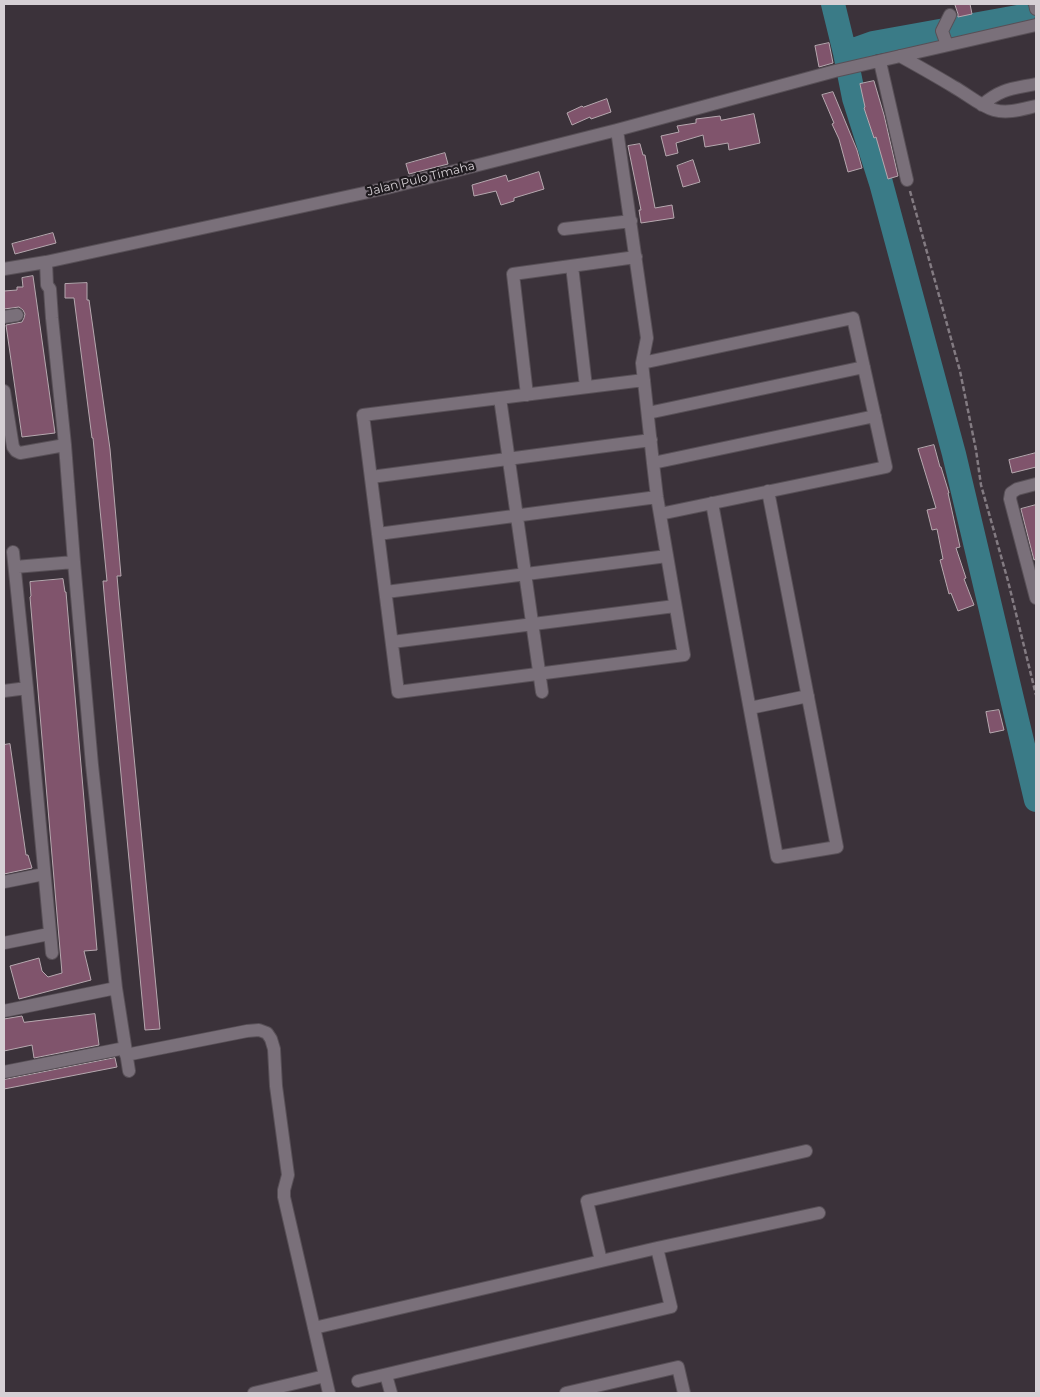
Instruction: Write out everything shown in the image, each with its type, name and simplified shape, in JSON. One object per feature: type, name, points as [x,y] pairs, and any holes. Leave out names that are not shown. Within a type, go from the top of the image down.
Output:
[{"type":"street","points":[[947,45],[942,31],[950,15]]},
{"type":"street","name":"Jalan Pulo Timaha","points":[[4,269],[49,262],[387,188],[617,130],[835,71],[1036,25]]},
{"type":"street","points":[[900,56],[955,87],[982,105],[994,110],[1017,110],[1036,106]]},
{"type":"street","points":[[880,62],[907,180]]},
{"type":"street","points":[[982,105],[994,95],[1005,90],[1036,84]]},
{"type":"street","points":[[617,130],[648,338],[642,363],[648,413],[657,497],[684,655],[398,692],[362,415],[644,380]]},
{"type":"street","points":[[564,230],[631,221]]},
{"type":"street","points":[[527,394],[513,274],[636,257]]},
{"type":"street","points":[[49,262],[46,284],[50,289],[65,445],[92,765],[116,988],[125,1052],[130,1071]]},
{"type":"street","points":[[572,266],[586,387]]},
{"type":"street","points":[[4,317],[17,315]]},
{"type":"street","points":[[642,363],[853,318],[886,467],[660,514]]},
{"type":"street","points":[[648,413],[864,367]]},
{"type":"street","points":[[4,391],[13,447],[16,451],[20,453],[65,445]]},
{"type":"street","points":[[500,398],[542,692]]},
{"type":"street","points":[[653,463],[875,416]]},
{"type":"street","points":[[371,476],[651,440]]},
{"type":"street","points":[[1036,484],[1017,489],[1011,493],[1010,499],[1036,598]]},
{"type":"street","points":[[712,503],[777,857],[837,847],[768,491]]},
{"type":"street","points":[[378,534],[657,497]]},
{"type":"street","points":[[13,552],[52,953]]},
{"type":"street","points":[[386,592],[667,556]]},
{"type":"street","points":[[15,567],[74,562]]},
{"type":"street","points":[[392,642],[675,606]]},
{"type":"street","points":[[4,691],[27,688]]},
{"type":"street","points":[[750,708],[808,696]]},
{"type":"street","points":[[4,882],[44,874]]},
{"type":"street","points":[[4,943],[49,934]]},
{"type":"street","points":[[4,1011],[116,988]]},
{"type":"street","points":[[4,1072],[247,1031],[259,1030],[267,1033],[274,1049],[276,1086],[288,1175],[284,1197],[329,1393]]},
{"type":"street","points":[[601,1261],[587,1201],[806,1151]]},
{"type":"street","points":[[314,1328],[657,1248],[819,1213]]},
{"type":"street","points":[[358,1381],[671,1307],[657,1248]]},
{"type":"street","points":[[566,1393],[678,1367],[684,1393]]},
{"type":"street","points":[[386,1375],[391,1393]]},
{"type":"street","points":[[254,1393],[325,1376]]},
{"type":"path","points":[[907,180],[960,371],[982,485],[1036,695]]},
{"type":"building","points":[[970,4],[972,14],[958,17],[955,5]]},
{"type":"building","points":[[829,43],[833,63],[819,67],[815,46]]},
{"type":"building","points":[[874,81],[898,176],[888,179],[876,137],[874,138],[864,108],[860,84]]},
{"type":"building","points":[[833,92],[857,150],[862,168],[848,172],[839,139],[832,124],[834,123],[822,95]]},
{"type":"building","points":[[607,99],[611,112],[591,119],[590,117],[572,125],[567,113],[582,106]]},
{"type":"building","points":[[754,114],[760,143],[729,150],[728,143],[705,147],[703,135],[676,143],[678,153],[666,156],[661,136],[679,132],[677,126],[696,123],[696,119],[720,116],[721,120]]},
{"type":"building","points":[[640,144],[643,155],[645,155],[655,208],[672,205],[674,218],[641,223],[639,210],[641,210],[628,146]]},
{"type":"building","points":[[445,153],[448,164],[409,174],[406,164]]},
{"type":"building","points":[[693,160],[700,182],[683,187],[677,166]]},
{"type":"building","points":[[539,172],[544,189],[514,198],[514,201],[501,205],[496,191],[474,196],[472,185],[506,175],[508,181]]},
{"type":"building","points":[[53,233],[56,243],[15,254],[12,244]]},
{"type":"building","points":[[33,276],[55,433],[22,437],[6,325],[22,322],[25,314],[19,307],[4,309],[4,291],[17,290],[17,287],[23,287],[22,278]]},
{"type":"building","points":[[87,283],[87,300],[89,300],[110,449],[121,576],[117,576],[160,1029],[145,1030],[105,604],[103,581],[107,581],[93,438],[74,298],[65,298],[65,284]]},
{"type":"building","points":[[934,445],[949,493],[960,547],[956,548],[966,578],[964,579],[974,605],[958,611],[951,593],[949,594],[940,560],[943,559],[937,529],[932,530],[927,510],[936,508],[918,449]]},
{"type":"building","points":[[1036,453],[1036,467],[1012,473],[1009,460]]},
{"type":"building","points":[[1036,505],[1036,559],[1034,560],[1021,509]]},
{"type":"building","points":[[63,579],[66,592],[97,950],[84,951],[91,980],[19,999],[10,966],[39,958],[42,971],[48,977],[62,973],[30,582]]},
{"type":"building","points":[[999,710],[1004,730],[990,733],[986,712]]},
{"type":"building","points":[[10,744],[26,855],[28,855],[32,868],[4,874],[4,745]]},
{"type":"building","points":[[95,1014],[99,1045],[34,1058],[32,1045],[4,1051],[4,1019],[22,1016],[24,1022]]},
{"type":"building","points":[[115,1058],[117,1067],[4,1089],[4,1080]]},
{"type":"waterway","points":[[833,4],[854,98],[881,183],[954,454],[1036,800]]},
{"type":"waterway","points":[[845,53],[873,43],[1023,16]]}]
